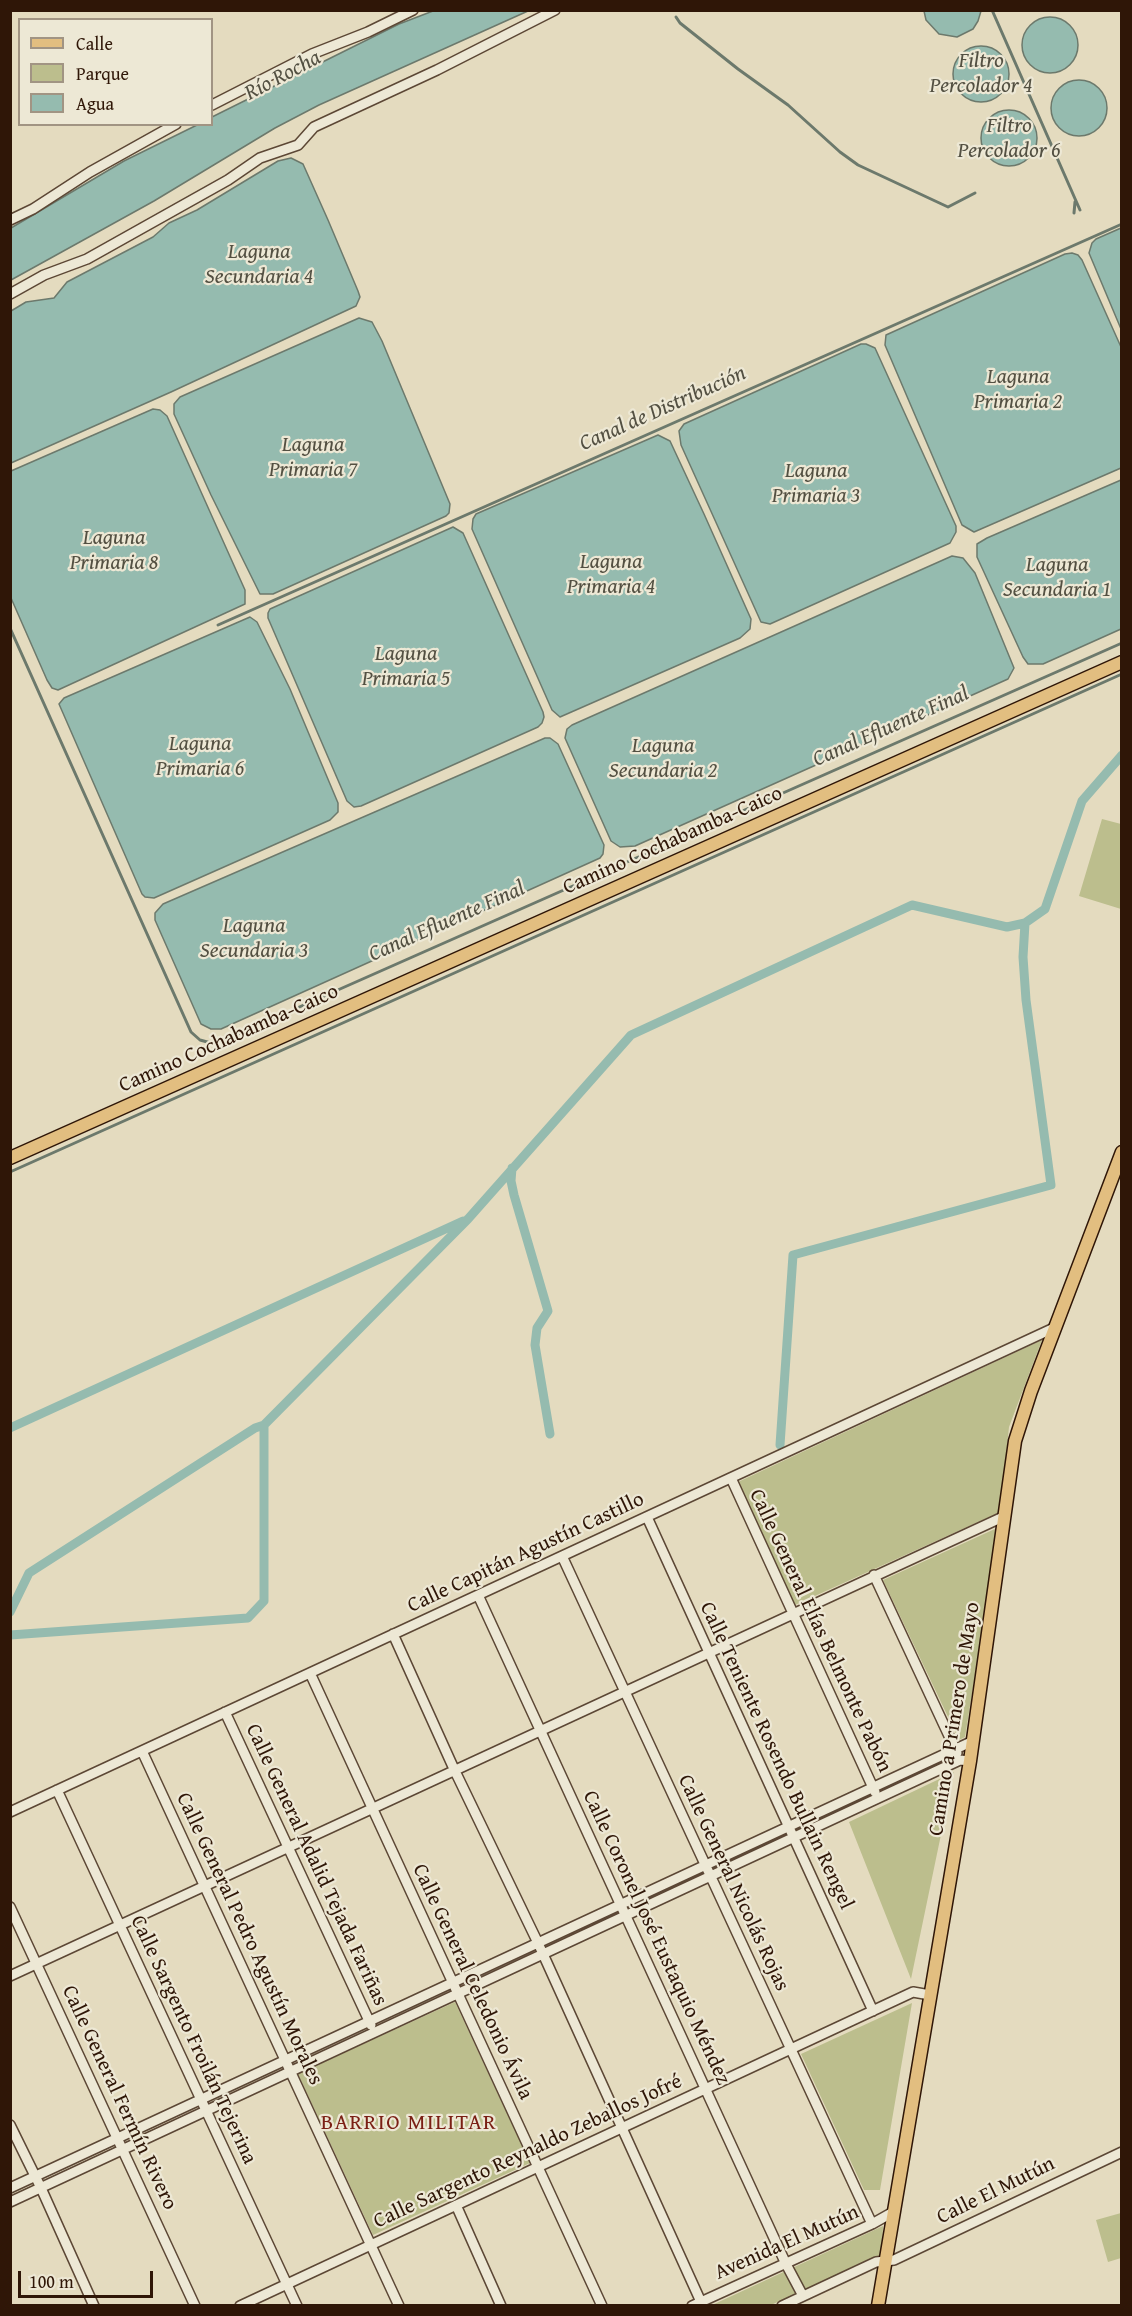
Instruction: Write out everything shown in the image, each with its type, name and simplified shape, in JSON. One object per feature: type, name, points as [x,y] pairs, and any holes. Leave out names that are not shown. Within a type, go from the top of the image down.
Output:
[{"type":"main road","name":"Camino Cochabamba-Caico","points":[[10,1158],[1122,662]]},
{"type":"main road","name":"Camino a Primero de Mayo","points":[[878,2306],[930,1995],[965,1761],[973,1742],[1015,1441],[1122,1152]]},
{"type":"street","points":[[213,104],[312,54],[368,32],[413,10]]},
{"type":"street","points":[[10,294],[44,275],[87,259],[228,180],[260,158],[298,145],[314,127],[437,70],[555,10]]},
{"type":"street","points":[[10,220],[33,209],[90,172],[172,126]]},
{"type":"street","name":"Calle Capitán Agustín Castillo","points":[[10,1812],[1056,1327]]},
{"type":"street","name":"Calle General Elías Belmonte Pabón","points":[[731,1478],[878,1799]]},
{"type":"street","points":[[10,1976],[1005,1516]]},
{"type":"street","name":"Calle Teniente Rosendo Bullain Rengel","points":[[647,1517],[873,2011]]},
{"type":"street","name":"Calle General Nicolás Rojas","points":[[562,1556],[872,2224]]},
{"type":"street","points":[[10,2202],[878,1799],[965,1761],[955,1750],[874,1575]]},
{"type":"street","name":"Calle Coronel José Eustaquio Méndez","points":[[478,1595],[786,2264],[803,2296]]},
{"type":"street","points":[[393,1634],[622,2128],[697,2304]]},
{"type":"street","name":"Calle General Celedonio Ávila","points":[[310,1673],[602,2306]]},
{"type":"street","name":"Calle General Adalid Tejada Fariñas","points":[[225,1712],[375,2033]]},
{"type":"street","points":[[10,2188],[973,1742]]},
{"type":"street","name":"Calle General Pedro Agustín Morales","points":[[142,1751],[399,2306]]},
{"type":"street","name":"Calle Sargento Froilán Tejerina","points":[[57,1790],[297,2306]]},
{"type":"street","name":"Calle General Fermín Rivero","points":[[10,1907],[195,2306]]},
{"type":"street","name":"Calle Sargento Reynaldo Zeballos Jofré","points":[[240,2306],[913,1992],[930,1995]]},
{"type":"street","points":[[10,2125],[94,2306]]},
{"type":"street","name":"Calle El Mutún","points":[[886,2260],[894,2260],[1122,2152]]},
{"type":"street","points":[[456,2205],[501,2306]]},
{"type":"street","name":"Avenida El Mutún","points":[[697,2304],[872,2224],[895,2211]]},
{"type":"street","points":[[782,2306],[876,2262],[886,2260]]},
{"type":"green space","points":[[1102,819],[1121,824],[1121,909],[1079,896]]},
{"type":"green space","points":[[1042,1340],[1009,1427],[1000,1512],[795,1605],[738,1482]]},
{"type":"green space","points":[[997,1528],[980,1641],[983,1648],[979,1650],[965,1737],[959,1740],[883,1580]]},
{"type":"green space","points":[[954,1772],[911,1979],[849,1822]]},
{"type":"green space","points":[[455,2002],[530,2163],[373,2235],[298,2074]]},
{"type":"green space","points":[[912,2003],[880,2190],[864,2190],[801,2054]]},
{"type":"green space","points":[[1121,2213],[1121,2258],[1108,2262],[1096,2220]]},
{"type":"green space","points":[[883,2226],[882,2255],[771,2305],[710,2306]]},
{"type":"water","points":[[433,11],[528,11],[319,105],[275,128],[154,201],[11,280],[11,228],[124,161],[195,126],[213,126],[213,117],[399,24]]},
{"type":"water","points":[[924,11],[981,11],[973,29],[957,37],[939,34],[926,20]]},
{"type":"water","points":[[1044,17],[1056,17],[1066,21],[1074,29],[1078,45],[1074,61],[1066,69],[1056,73],[1044,73],[1034,69],[1026,61],[1022,51],[1022,39],[1026,29],[1034,21]]},
{"type":"water","name":"Filtro Percolador 4","points":[[975,46],[987,46],[997,50],[1005,58],[1009,74],[1005,90],[997,98],[987,102],[975,102],[965,98],[957,90],[953,80],[953,68],[957,58],[965,50]]},
{"type":"water","points":[[1073,80],[1085,80],[1095,84],[1103,92],[1107,108],[1103,124],[1095,132],[1085,136],[1073,136],[1063,132],[1055,124],[1051,114],[1051,102],[1055,92],[1063,84]]},
{"type":"water","name":"Filtro Percolador 6","points":[[1003,110],[1015,110],[1025,114],[1033,122],[1037,138],[1033,154],[1025,162],[1015,166],[1003,166],[993,162],[985,154],[981,144],[981,132],[985,122],[993,114]]},
{"type":"water","name":"Laguna Secundaria 4","points":[[291,158],[303,164],[328,220],[360,297],[356,306],[11,463],[11,311],[26,302],[54,298],[67,282],[153,237],[169,223],[197,210],[278,161]]},
{"type":"water","points":[[1121,228],[1121,329],[1089,253],[1096,239]]},
{"type":"water","name":"Laguna Primaria 2","points":[[1065,254],[1078,255],[1082,260],[1121,347],[1121,468],[974,532],[962,525],[885,345],[886,335]]},
{"type":"water","name":"Laguna Primaria 7","points":[[359,318],[372,322],[382,341],[450,504],[449,513],[273,594],[260,594],[174,414],[174,404],[180,397]]},
{"type":"water","name":"Laguna Primaria 3","points":[[861,344],[875,348],[956,526],[956,532],[950,543],[770,624],[761,622],[681,445],[679,431],[684,424]]},
{"type":"water","name":"Laguna Primaria 8","points":[[153,409],[160,410],[167,416],[245,590],[245,604],[58,690],[52,688],[11,598],[11,471]]},
{"type":"water","name":"Laguna Primaria 4","points":[[658,435],[670,441],[751,619],[750,629],[740,638],[560,717],[552,710],[472,529],[473,519],[476,514]]},
{"type":"water","name":"Laguna Secundaria 1","points":[[1121,480],[1121,629],[1043,664],[1028,664],[977,557],[977,544]]},
{"type":"water","name":"Laguna Primaria 5","points":[[453,527],[463,533],[543,712],[542,723],[538,727],[361,806],[354,807],[347,801],[268,618],[268,613],[270,609]]},
{"type":"water","name":"Laguna Secundaria 2","points":[[952,556],[963,558],[975,573],[1014,668],[1008,679],[635,846],[620,847],[611,841],[565,738],[567,729]]},
{"type":"water","name":"Laguna Primaria 6","points":[[250,617],[257,622],[290,689],[338,803],[338,812],[330,820],[154,898],[145,897],[59,704],[64,698]]},
{"type":"water","name":"Laguna Secundaria 3","points":[[545,738],[550,738],[558,744],[604,845],[600,858],[221,1029],[211,1029],[201,1024],[155,920],[155,913],[163,904]]},
{"type":"waterway","points":[[992,10],[1080,210]]},
{"type":"waterway","points":[[676,17],[680,23],[738,69],[788,105],[840,152],[858,165],[948,207],[975,193]]},
{"type":"waterway","points":[[1074,213],[1075,202]]},
{"type":"waterway","name":"Canal de Distribución","points":[[218,625],[1122,224]]},
{"type":"waterway","name":"Canal Efluente Final","points":[[10,628],[191,1032],[200,1040],[211,1043],[218,1043],[1122,643]]},
{"type":"waterway","points":[[10,1172],[1122,674]]},
{"type":"waterway","points":[[10,1612],[29,1573],[255,1428],[264,1425],[468,1219],[631,1035],[912,905],[1007,927],[1025,923],[1045,909],[1082,801],[1122,755]]},
{"type":"waterway","points":[[780,1445],[793,1255],[1051,1185],[1026,1000],[1023,957],[1025,923]]},
{"type":"waterway","points":[[512,1168],[511,1181],[514,1195],[548,1311],[537,1328],[535,1345],[550,1434]]},
{"type":"waterway","points":[[10,1428],[463,1221]]},
{"type":"waterway","points":[[10,1635],[248,1618],[264,1601],[264,1425]]},
{"type":"district","name":"BARRIO MILITAR","points":[[409,2123]]},
{"type":"water label","name":"Río Rocha","points":[[283,76]]}]
